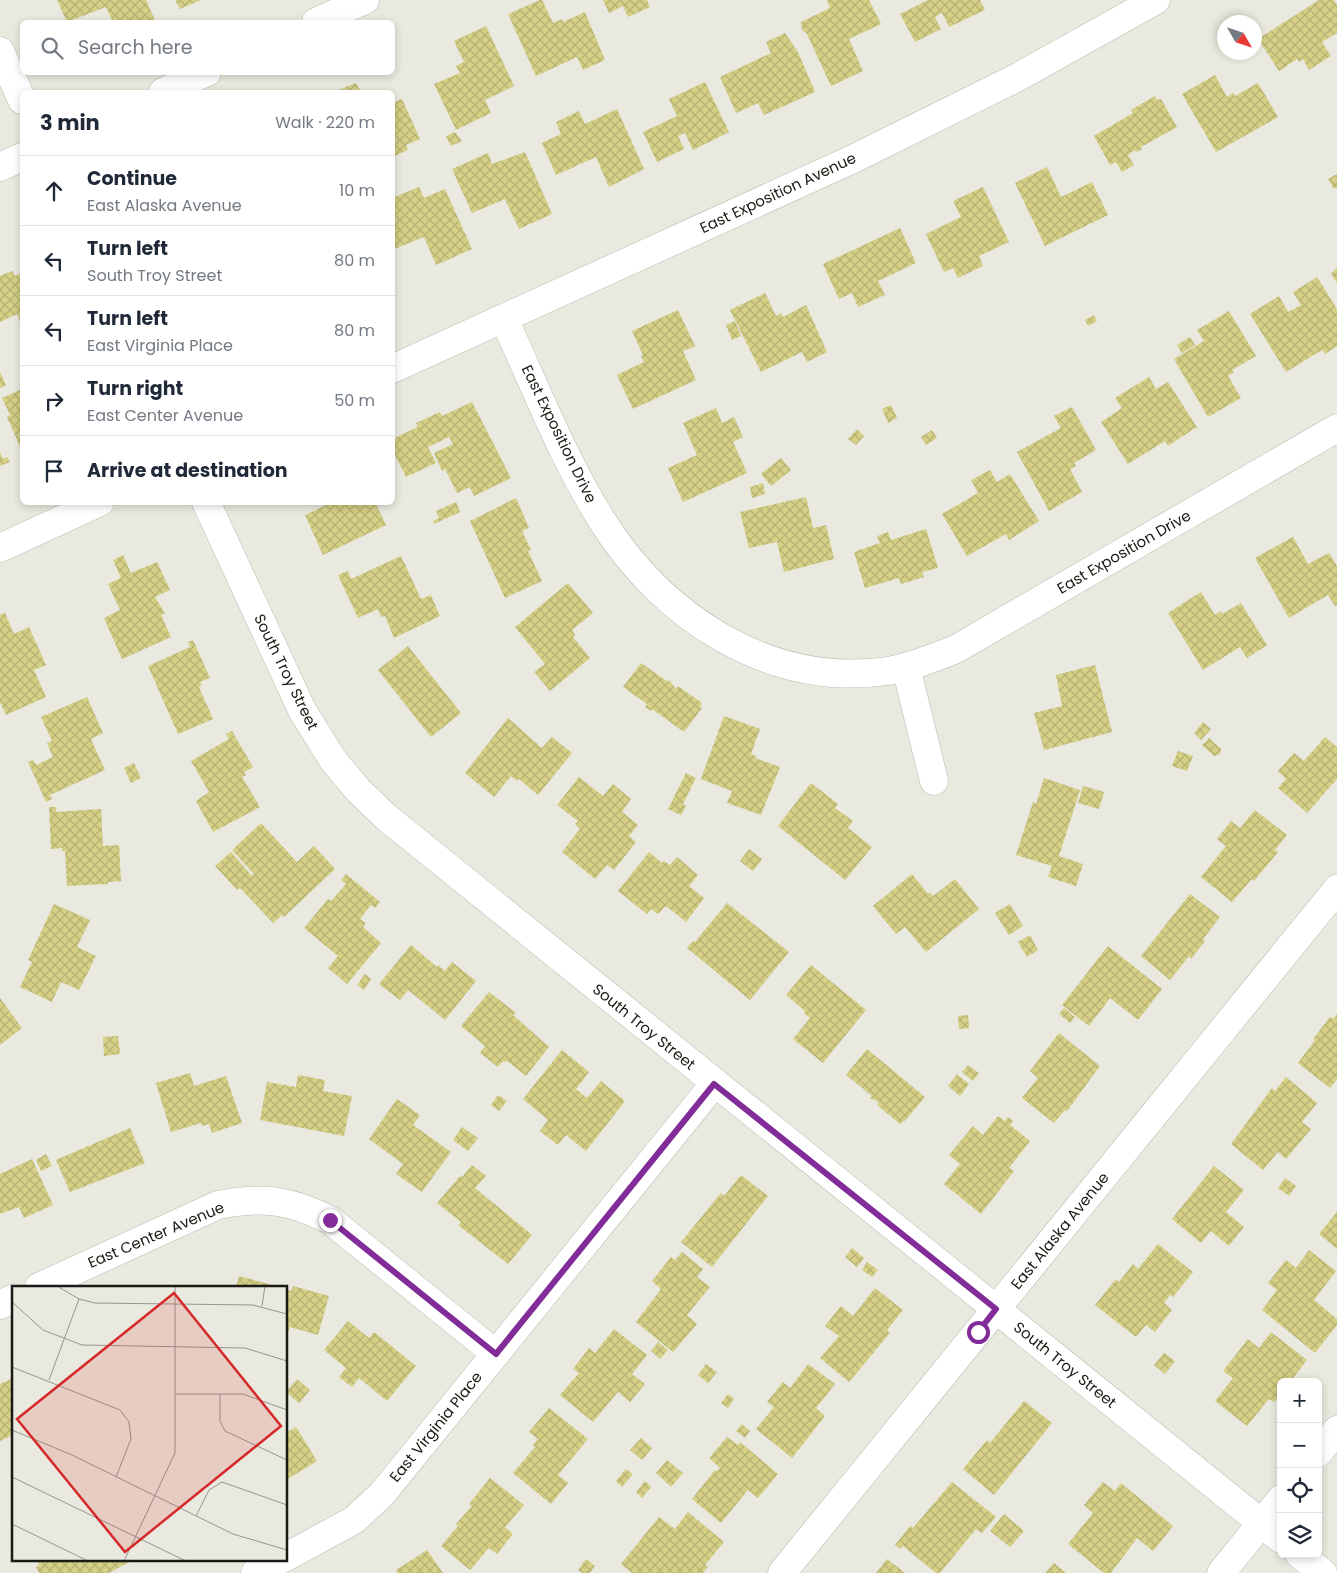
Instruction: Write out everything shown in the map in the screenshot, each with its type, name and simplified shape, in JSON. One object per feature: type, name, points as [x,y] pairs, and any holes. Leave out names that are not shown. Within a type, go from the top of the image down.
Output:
[{"type":"street","points":[[320,20],[365,0]]},
{"type":"street","name":"East Exposition Avenue","points":[[395,368],[853,159],[1018,77],[1156,0]]},
{"type":"street","points":[[0,51],[20,96]]},
{"type":"street","points":[[167,90],[200,75]]},
{"type":"street","points":[[0,167],[20,158]]},
{"type":"street","name":"East Exposition Drive","points":[[504,319],[579,482],[629,557],[660,591],[701,626],[734,646],[770,662],[809,671],[848,674],[888,671],[906,667],[956,649],[1337,428]]},
{"type":"street","points":[[0,548],[93,505]]},
{"type":"street","name":"South Troy Street","points":[[207,505],[302,710],[333,760],[358,790],[386,818],[1271,1531]]},
{"type":"street","points":[[906,667],[934,781]]},
{"type":"street","name":"East Alaska Avenue","points":[[782,1573],[1337,889]]},
{"type":"street","name":"East Virginia Place","points":[[288,1556],[354,1520],[382,1494],[714,1084]]},
{"type":"street","name":"East Center Avenue","points":[[42,1286],[218,1206],[245,1200],[273,1200],[306,1208],[330,1220],[496,1354]]},
{"type":"street","points":[[0,1305],[12,1299]]},
{"type":"street","points":[[1322,1448],[1337,1430]]},
{"type":"street","points":[[1221,1573],[1271,1531],[1277,1512]]},
{"type":"street","points":[[1304,1558],[1323,1573]]},
{"type":"street","points":[[256,1573],[280,1560]]},
{"type":"building","points":[[57,0],[146,0],[155,20],[112,20],[106,7],[72,20],[66,20]]},
{"type":"building","points":[[175,0],[201,0],[180,9]]},
{"type":"building","points":[[542,0],[553,23],[562,19],[563,22],[585,12],[605,60],[583,70],[577,57],[536,76],[508,14]]},
{"type":"building","points":[[603,0],[647,0],[650,7],[628,17],[623,6],[609,13]]},
{"type":"building","points":[[827,0],[869,0],[881,24],[849,39],[863,71],[831,86],[807,34],[802,30],[801,22],[830,8]]},
{"type":"building","points":[[928,0],[980,0],[985,10],[949,27],[942,13],[935,17],[941,29],[915,42],[900,14]]},
{"type":"building","points":[[1319,0],[1334,0],[1337,5],[1337,33],[1322,42],[1331,56],[1309,70],[1303,59],[1299,62],[1297,59],[1279,71],[1262,45],[1262,36]]},
{"type":"building","points":[[486,26],[514,86],[485,100],[491,113],[456,130],[434,84],[460,73],[456,66],[464,62],[454,41]]},
{"type":"building","points":[[785,33],[798,52],[815,92],[764,115],[758,103],[736,113],[720,77],[771,53],[766,42]]},
{"type":"building","points":[[1215,75],[1227,97],[1233,93],[1235,96],[1258,83],[1278,117],[1216,152],[1182,94]]},
{"type":"building","points":[[705,82],[729,132],[693,150],[685,133],[678,136],[684,149],[657,162],[643,132],[677,116],[669,99]]},
{"type":"building","points":[[356,83],[360,90],[339,90]]},
{"type":"building","points":[[1155,96],[1157,100],[1161,99],[1177,127],[1141,147],[1142,149],[1136,152],[1135,150],[1128,155],[1134,165],[1122,172],[1116,162],[1110,165],[1094,136],[1133,113],[1131,110]]},
{"type":"building","points":[[402,99],[420,139],[406,145],[408,150],[395,156],[395,102]]},
{"type":"building","points":[[617,109],[644,169],[609,187],[596,157],[556,175],[542,143],[561,134],[556,122],[579,111],[585,124]]},
{"type":"building","points":[[455,132],[462,141],[451,146],[446,136]]},
{"type":"building","points":[[525,152],[552,214],[519,229],[505,199],[472,213],[452,169],[488,153],[492,164]]},
{"type":"building","points":[[1047,167],[1061,197],[1092,182],[1108,215],[1045,246],[1015,183]]},
{"type":"building","points":[[1337,174],[1337,187],[1334,189],[1328,179]]},
{"type":"building","points":[[419,187],[424,198],[445,189],[472,249],[436,265],[424,237],[395,249],[395,197]]},
{"type":"building","points":[[983,187],[1009,242],[979,256],[983,266],[958,278],[953,268],[944,272],[926,234],[961,217],[953,201]]},
{"type":"building","points":[[900,228],[916,263],[878,281],[885,295],[858,307],[852,293],[839,299],[823,264]]},
{"type":"building","points":[[1337,267],[1337,283],[1331,274]]},
{"type":"building","points":[[12,271],[15,276],[20,273],[20,321],[17,314],[0,322],[0,276]]},
{"type":"building","points":[[1317,277],[1337,309],[1337,346],[1325,354],[1322,350],[1286,372],[1250,314],[1279,296],[1288,312],[1301,305],[1293,292]]},
{"type":"building","points":[[765,293],[776,316],[781,313],[783,317],[806,305],[827,352],[807,362],[802,352],[761,372],[730,310]]},
{"type":"building","points":[[678,310],[695,346],[683,351],[696,380],[633,409],[617,375],[644,362],[641,356],[643,355],[632,331]]},
{"type":"building","points":[[1229,311],[1256,356],[1232,370],[1234,372],[1228,376],[1241,398],[1208,417],[1174,359],[1204,341],[1197,330]]},
{"type":"building","points":[[1094,315],[1097,321],[1088,326],[1085,320]]},
{"type":"building","points":[[735,321],[741,336],[732,340],[726,325]]},
{"type":"building","points":[[1190,337],[1195,345],[1182,353],[1177,345]]},
{"type":"building","points":[[0,372],[6,385],[0,388]]},
{"type":"building","points":[[1149,377],[1156,389],[1168,382],[1198,429],[1195,428],[1168,446],[1165,441],[1128,464],[1101,422],[1122,408],[1115,398]]},
{"type":"building","points":[[20,390],[20,446],[7,417],[10,415],[2,398]]},
{"type":"building","points":[[472,402],[511,478],[474,496],[470,487],[457,493],[445,469],[442,471],[434,453],[453,444],[449,437],[428,447],[436,463],[406,477],[395,455],[395,438],[418,427],[416,423],[440,412],[442,416]]},
{"type":"building","points":[[891,405],[897,418],[888,423],[882,409]]},
{"type":"building","points":[[1072,407],[1096,450],[1074,463],[1076,466],[1070,469],[1082,492],[1049,511],[1017,452],[1061,428],[1054,416]]},
{"type":"building","points":[[716,408],[722,423],[734,417],[743,437],[733,442],[747,473],[683,502],[668,468],[697,455],[683,423]]},
{"type":"building","points":[[857,429],[864,436],[856,445],[848,439]]},
{"type":"building","points":[[932,430],[937,438],[926,445],[921,437]]},
{"type":"building","points":[[0,452],[3,459],[7,457],[10,462],[0,466]]},
{"type":"building","points":[[781,458],[791,470],[771,486],[761,474]]},
{"type":"building","points":[[990,470],[997,482],[1010,474],[1039,521],[1009,540],[1006,534],[967,556],[942,514],[978,493],[971,480]]},
{"type":"building","points":[[763,483],[765,494],[752,498],[750,487]]},
{"type":"building","points":[[806,497],[813,528],[826,525],[834,559],[784,572],[777,542],[749,548],[740,512]]},
{"type":"building","points":[[516,498],[529,528],[522,531],[531,550],[528,551],[542,581],[505,598],[470,521]]},
{"type":"building","points":[[456,502],[460,512],[434,524],[433,521],[439,518],[436,511]]},
{"type":"building","points":[[326,505],[376,505],[386,525],[323,555],[305,515]]},
{"type":"building","points":[[926,529],[938,568],[922,572],[924,577],[901,584],[899,578],[865,588],[854,552],[880,543],[877,536],[888,532],[891,540]]},
{"type":"building","points":[[1293,537],[1308,564],[1329,553],[1337,566],[1337,605],[1335,606],[1328,595],[1289,618],[1255,558]]},
{"type":"building","points":[[123,555],[131,573],[157,562],[170,590],[155,597],[165,613],[161,615],[171,637],[122,659],[104,618],[120,610],[108,584],[121,578],[113,560]]},
{"type":"building","points":[[401,556],[421,599],[431,595],[440,616],[394,638],[385,616],[381,617],[378,609],[358,618],[338,575],[348,571],[351,579]]},
{"type":"building","points":[[568,583],[593,613],[572,630],[575,635],[573,637],[590,658],[550,691],[534,672],[545,664],[515,627]]},
{"type":"building","points":[[1201,592],[1215,615],[1221,611],[1222,614],[1241,603],[1267,645],[1247,658],[1240,647],[1203,670],[1168,613]]},
{"type":"building","points":[[5,613],[14,634],[29,627],[46,665],[34,670],[46,697],[6,715],[0,702],[0,615]]},
{"type":"building","points":[[193,640],[210,678],[200,682],[202,685],[199,687],[213,719],[178,734],[148,666],[190,647],[188,642]]},
{"type":"building","points":[[408,646],[461,713],[431,737],[378,670]]},
{"type":"building","points":[[641,663],[668,682],[669,680],[676,689],[678,686],[702,703],[700,707],[702,708],[684,732],[652,709],[651,711],[645,707],[647,704],[623,687]]},
{"type":"building","points":[[1095,665],[1112,732],[1044,750],[1034,713],[1062,706],[1056,675]]},
{"type":"building","points":[[87,697],[103,733],[91,739],[105,770],[50,795],[52,799],[46,802],[28,762],[33,760],[36,765],[53,757],[47,743],[52,741],[41,717]]},
{"type":"building","points":[[724,716],[760,729],[751,754],[756,756],[755,758],[780,767],[761,815],[727,803],[732,791],[701,779]]},
{"type":"building","points":[[508,718],[542,748],[552,737],[572,753],[538,795],[519,779],[517,781],[511,776],[494,797],[465,773]]},
{"type":"building","points":[[1203,722],[1211,729],[1201,740],[1194,733]]},
{"type":"building","points":[[232,731],[253,767],[244,772],[246,775],[242,777],[260,807],[213,832],[196,801],[209,792],[191,761],[229,739],[226,734]]},
{"type":"building","points":[[1325,737],[1337,747],[1337,779],[1307,813],[1278,788],[1286,779],[1278,771],[1294,753],[1304,761]]},
{"type":"building","points":[[1209,738],[1221,749],[1220,754],[1214,756],[1202,745]]},
{"type":"building","points":[[1178,751],[1193,756],[1187,771],[1172,766]]},
{"type":"building","points":[[134,763],[141,778],[131,783],[124,768]]},
{"type":"building","points":[[686,773],[696,778],[683,804],[686,806],[681,815],[668,809]]},
{"type":"building","points":[[579,777],[603,796],[613,784],[631,799],[622,812],[638,825],[629,836],[636,842],[614,870],[607,865],[595,879],[562,852],[580,829],[575,824],[578,821],[557,805]]},
{"type":"building","points":[[1044,778],[1080,790],[1059,856],[1083,864],[1076,886],[1048,877],[1052,866],[1016,855],[1033,802],[1036,804]]},
{"type":"building","points":[[811,783],[838,804],[835,808],[853,821],[848,828],[872,847],[845,880],[778,826]]},
{"type":"building","points":[[1083,786],[1104,792],[1099,809],[1078,803]]},
{"type":"building","points":[[49,807],[56,807],[56,812],[101,809],[103,846],[119,845],[121,881],[108,882],[108,884],[67,886],[65,851],[62,851],[62,848],[51,849]]},
{"type":"building","points":[[1255,810],[1287,835],[1275,850],[1278,852],[1254,881],[1252,879],[1232,902],[1201,877],[1226,846],[1217,839],[1231,821],[1240,828]]},
{"type":"building","points":[[261,823],[297,862],[314,846],[335,869],[284,917],[282,915],[273,923],[240,888],[237,890],[215,866],[231,852],[252,876],[254,874],[232,850]]},
{"type":"building","points":[[749,849],[762,859],[753,871],[740,861]]},
{"type":"building","points":[[649,852],[662,863],[664,861],[670,865],[677,857],[698,875],[689,886],[704,898],[686,922],[666,906],[658,914],[651,909],[647,914],[618,891]]},
{"type":"building","points":[[346,874],[380,902],[375,908],[371,905],[360,919],[366,923],[363,927],[381,943],[347,984],[328,968],[338,956],[304,928],[328,899],[331,901],[346,884],[341,880]]},
{"type":"building","points":[[912,874],[928,894],[930,892],[933,896],[955,879],[979,909],[926,952],[905,927],[896,934],[873,906]]},
{"type":"building","points":[[1190,894],[1220,917],[1191,959],[1189,956],[1170,980],[1141,956]]},
{"type":"building","points":[[727,903],[789,952],[750,1000],[687,948],[693,941],[695,942]]},
{"type":"building","points":[[54,904],[90,920],[77,947],[96,956],[79,990],[61,982],[52,1002],[20,987],[32,962],[28,960]]},
{"type":"building","points":[[1010,904],[1023,926],[1009,935],[995,913]]},
{"type":"building","points":[[1030,935],[1038,950],[1027,957],[1018,942]]},
{"type":"building","points":[[411,945],[437,967],[438,965],[445,971],[452,962],[476,981],[445,1020],[408,990],[400,1000],[379,984]]},
{"type":"building","points":[[1108,946],[1162,989],[1138,1020],[1110,998],[1089,1026],[1062,1005]]},
{"type":"building","points":[[811,965],[866,1010],[823,1063],[793,1039],[810,1018],[804,1013],[805,1011],[786,995]]},
{"type":"building","points":[[365,974],[371,979],[364,990],[357,985]]},
{"type":"building","points":[[489,992],[516,1013],[513,1015],[549,1047],[526,1076],[507,1061],[503,1061],[498,1067],[480,1053],[485,1046],[461,1026]]},
{"type":"building","points":[[0,998],[22,1028],[0,1045]]},
{"type":"building","points":[[1064,1008],[1075,1017],[1070,1023],[1059,1014]]},
{"type":"building","points":[[1337,1014],[1337,1079],[1330,1088],[1298,1063],[1330,1017],[1333,1019]]},
{"type":"building","points":[[968,1015],[969,1028],[959,1029],[958,1016]]},
{"type":"building","points":[[1059,1033],[1100,1066],[1067,1111],[1065,1110],[1054,1123],[1022,1098],[1038,1078],[1030,1071]]},
{"type":"building","points":[[118,1036],[120,1054],[104,1056],[103,1037]]},
{"type":"building","points":[[867,1049],[925,1097],[904,1122],[900,1124],[877,1105],[879,1102],[870,1098],[872,1096],[846,1075]]},
{"type":"building","points":[[562,1050],[589,1072],[576,1089],[587,1098],[601,1081],[625,1101],[586,1151],[566,1135],[558,1145],[540,1131],[548,1120],[523,1099]]},
{"type":"building","points":[[968,1065],[979,1073],[973,1081],[962,1072]]},
{"type":"building","points":[[190,1073],[194,1086],[226,1076],[242,1123],[212,1133],[209,1124],[202,1126],[201,1123],[171,1132],[156,1083]]},
{"type":"building","points":[[957,1074],[969,1084],[960,1096],[948,1086]]},
{"type":"building","points":[[298,1075],[325,1080],[323,1091],[352,1096],[344,1136],[260,1120],[267,1082],[296,1087]]},
{"type":"building","points":[[1286,1077],[1317,1103],[1302,1122],[1311,1129],[1286,1159],[1278,1152],[1263,1170],[1231,1144],[1272,1088],[1275,1091]]},
{"type":"building","points":[[498,1095],[507,1101],[499,1111],[491,1105]]},
{"type":"building","points":[[397,1099],[420,1115],[413,1125],[451,1152],[422,1192],[396,1174],[403,1164],[369,1139]]},
{"type":"building","points":[[998,1116],[1005,1121],[1008,1117],[1013,1121],[1010,1125],[1030,1141],[1009,1168],[1014,1171],[981,1214],[944,1184],[960,1164],[949,1155],[973,1126],[983,1135]]},
{"type":"building","points":[[462,1127],[478,1138],[468,1151],[453,1140]]},
{"type":"building","points":[[130,1128],[145,1163],[70,1192],[56,1160]]},
{"type":"building","points":[[46,1154],[52,1166],[41,1171],[36,1160]]},
{"type":"building","points":[[32,1159],[53,1205],[24,1218],[19,1207],[0,1214],[0,1174]]},
{"type":"building","points":[[472,1165],[486,1176],[475,1188],[532,1235],[508,1264],[458,1225],[461,1222],[437,1203]]},
{"type":"building","points":[[1214,1166],[1244,1190],[1226,1212],[1244,1227],[1229,1246],[1211,1231],[1201,1243],[1172,1219]]},
{"type":"building","points":[[741,1175],[768,1196],[712,1267],[681,1242],[721,1193],[724,1196]]},
{"type":"building","points":[[1285,1178],[1296,1186],[1289,1196],[1278,1188]]},
{"type":"building","points":[[1337,1212],[1337,1249],[1319,1234]]},
{"type":"building","points":[[1158,1244],[1193,1272],[1173,1297],[1170,1295],[1164,1303],[1172,1310],[1155,1332],[1146,1325],[1136,1337],[1095,1305],[1116,1279],[1119,1282],[1133,1264],[1138,1269]]},
{"type":"building","points":[[852,1248],[864,1258],[857,1267],[845,1257]]},
{"type":"building","points":[[1309,1250],[1336,1271],[1314,1300],[1337,1319],[1337,1325],[1315,1353],[1262,1310],[1277,1290],[1268,1283],[1286,1260],[1296,1268]]},
{"type":"building","points":[[682,1252],[703,1269],[697,1277],[710,1287],[687,1315],[697,1324],[673,1352],[636,1322],[661,1289],[652,1281],[671,1257],[675,1260]]},
{"type":"building","points":[[867,1262],[878,1270],[872,1277],[862,1270]]},
{"type":"building","points":[[239,1276],[276,1286],[236,1286]]},
{"type":"building","points":[[293,1286],[329,1296],[318,1335],[290,1327],[288,1332],[288,1290],[291,1291]]},
{"type":"building","points":[[875,1288],[903,1310],[887,1330],[890,1333],[849,1382],[820,1358],[839,1336],[825,1326],[841,1306],[853,1316]]},
{"type":"building","points":[[348,1321],[369,1338],[374,1332],[416,1366],[387,1401],[359,1378],[352,1387],[339,1377],[346,1368],[324,1350]]},
{"type":"building","points":[[614,1329],[647,1355],[632,1374],[645,1384],[630,1402],[618,1392],[593,1422],[560,1395],[579,1373],[573,1369],[589,1348],[595,1353]]},
{"type":"building","points":[[1271,1332],[1307,1360],[1293,1378],[1277,1378],[1277,1399],[1274,1402],[1269,1399],[1247,1426],[1215,1401],[1233,1378],[1223,1371],[1248,1339],[1259,1348]]},
{"type":"building","points":[[658,1342],[668,1350],[660,1359],[651,1351]]},
{"type":"building","points":[[1164,1353],[1175,1361],[1165,1374],[1154,1365]]},
{"type":"building","points":[[706,1364],[717,1372],[708,1383],[698,1375]]},
{"type":"building","points":[[808,1364],[835,1384],[816,1408],[825,1416],[792,1458],[756,1429],[774,1407],[767,1402],[783,1382],[790,1388]]},
{"type":"building","points":[[12,1379],[12,1433],[10,1434],[11,1436],[0,1441],[0,1384]]},
{"type":"building","points":[[297,1379],[310,1390],[299,1403],[288,1394],[288,1390]]},
{"type":"building","points":[[728,1394],[734,1399],[728,1408],[721,1403]]},
{"type":"building","points":[[1024,1401],[1052,1423],[994,1495],[963,1469],[987,1440],[990,1443]]},
{"type":"building","points":[[549,1408],[588,1439],[558,1475],[568,1483],[551,1504],[513,1473],[535,1447],[533,1445],[538,1439],[529,1432]]},
{"type":"building","points":[[742,1424],[750,1431],[745,1438],[736,1431]]},
{"type":"building","points":[[296,1427],[317,1461],[288,1479],[288,1432]]},
{"type":"building","points":[[727,1437],[738,1445],[740,1442],[778,1474],[758,1498],[748,1490],[721,1523],[692,1499],[715,1470],[717,1471],[720,1468],[709,1458]]},
{"type":"building","points":[[641,1438],[652,1448],[642,1460],[630,1450]]},
{"type":"building","points":[[667,1460],[683,1473],[671,1487],[656,1473]]},
{"type":"building","points":[[626,1469],[633,1474],[622,1487],[616,1481]]},
{"type":"building","points":[[490,1478],[524,1505],[505,1527],[513,1534],[497,1554],[489,1548],[470,1570],[441,1546],[458,1526],[456,1524],[472,1506],[469,1504]]},
{"type":"building","points":[[645,1481],[651,1487],[642,1498],[636,1492]]},
{"type":"building","points":[[952,1482],[996,1517],[982,1533],[976,1529],[940,1573],[936,1573],[903,1546],[900,1549],[895,1545],[910,1526],[913,1528]]},
{"type":"building","points":[[1103,1482],[1115,1491],[1121,1483],[1173,1526],[1153,1551],[1137,1538],[1111,1573],[1104,1573],[1068,1544],[1093,1513],[1084,1505]]},
{"type":"building","points":[[688,1512],[724,1542],[705,1565],[708,1567],[703,1573],[632,1573],[621,1564],[659,1517],[675,1529]]},
{"type":"building","points":[[1004,1514],[1024,1531],[1010,1547],[990,1531]]},
{"type":"building","points":[[427,1550],[443,1573],[398,1573],[396,1570]]},
{"type":"building","points":[[586,1559],[595,1566],[590,1573],[582,1573],[578,1570]]},
{"type":"building","points":[[887,1559],[905,1573],[876,1573]]},
{"type":"building","points":[[36,1560],[131,1561],[109,1573],[39,1573],[36,1567],[39,1565]]},
{"type":"building","points":[[1054,1563],[1066,1573],[1045,1573]]},
{"type":"route","points":[[330,1220],[496,1354],[714,1084],[996,1309],[978,1332]]}]
